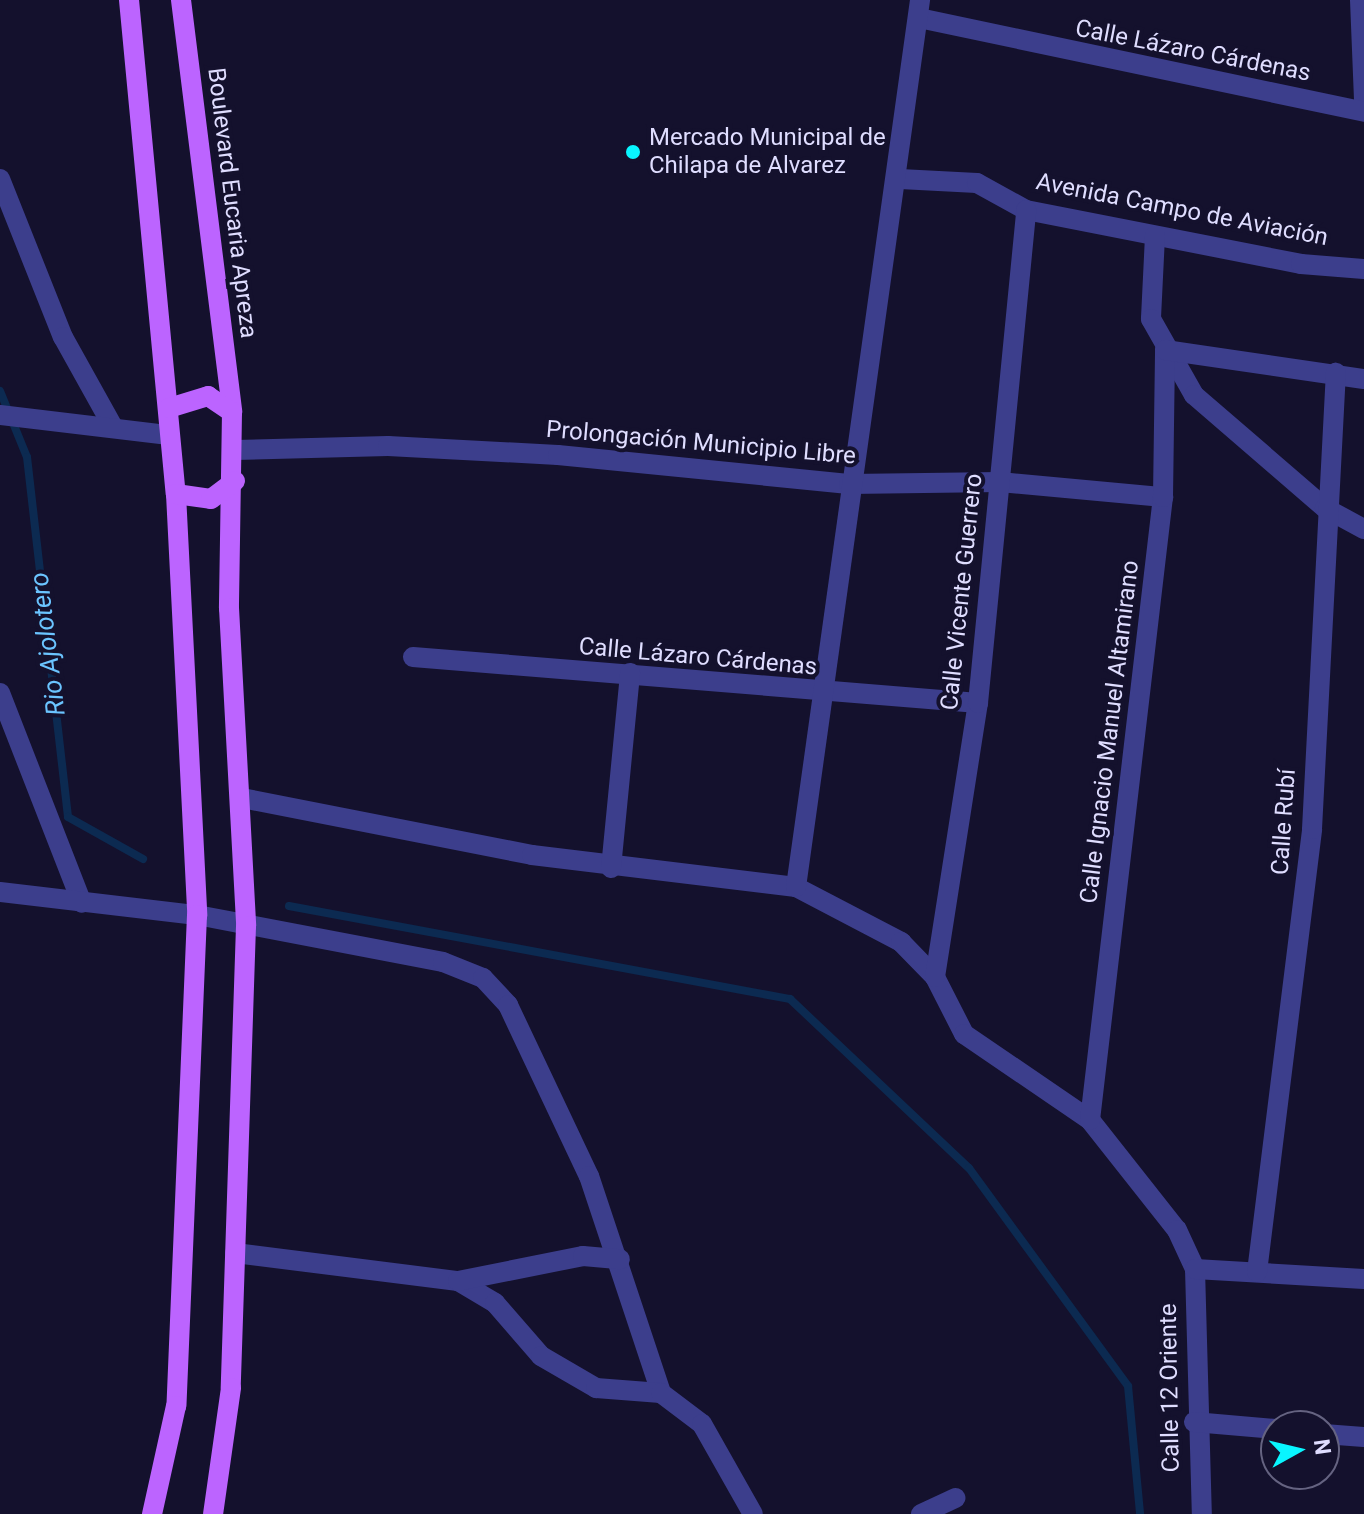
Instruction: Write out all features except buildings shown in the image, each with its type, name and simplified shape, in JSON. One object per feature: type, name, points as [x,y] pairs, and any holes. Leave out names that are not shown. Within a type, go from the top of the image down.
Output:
[{"type":"main road","points":[[129,0],[169,408],[167,435],[176,494],[197,915],[176,1406],[152,1514]]},
{"type":"main road","name":"Boulevard Eucaria Apreza","points":[[181,0],[232,412]]},
{"type":"main road","points":[[169,408],[208,396],[232,412],[235,450],[229,608],[242,798],[246,926],[231,1388],[213,1514]]},
{"type":"main road","points":[[176,494],[211,499],[235,481]]},
{"type":"street","points":[[1360,0],[1364,101]]},
{"type":"street","points":[[796,887],[849,484],[900,179],[920,9]]},
{"type":"street","name":"Calle Lázaro Cárdenas","points":[[920,9],[1364,112]]},
{"type":"street","points":[[0,179],[63,337],[112,425]]},
{"type":"street","name":"Avenida Campo de Aviación","points":[[900,179],[977,183],[1026,210],[1155,236],[1364,269]]},
{"type":"street","name":"Calle Vicente Guerrero","points":[[935,977],[978,703],[1026,210]]},
{"type":"street","points":[[1155,236],[1151,319],[1165,350],[1194,395],[1325,508],[1364,529]]},
{"type":"street","points":[[1165,350],[1364,379]]},
{"type":"street","name":"Calle Ignacio Manuel Altamirano","points":[[1090,1120],[1163,497],[1165,350]]},
{"type":"street","name":"Calle Rubí","points":[[1257,1272],[1312,829],[1325,508],[1336,373]]},
{"type":"street","points":[[1,415],[112,425],[167,435]]},
{"type":"street","name":"Prolongación Municipio Libre","points":[[235,450],[558,455],[849,484],[1000,482],[1163,497]]},
{"type":"street","name":"Calle Lázaro Cárdenas","points":[[413,657],[630,673],[822,695],[978,703]]},
{"type":"street","points":[[611,868],[630,673]]},
{"type":"street","points":[[0,693],[82,903]]},
{"type":"street","points":[[242,798],[611,868],[796,887],[901,942],[935,977],[964,1034],[1090,1120],[1177,1230],[1195,1269],[1364,1279]]},
{"type":"street","points":[[0,892],[197,915],[443,962],[483,978],[508,1005],[589,1176],[620,1259],[661,1393]]},
{"type":"street","points":[[235,1253],[458,1281],[583,1256],[620,1259]]},
{"type":"street","name":"Calle 12 Oriente","points":[[1195,1269],[1194,1422],[1201,1511]]},
{"type":"street","points":[[458,1281],[495,1303],[541,1356],[596,1388],[661,1393],[702,1424],[753,1514]]},
{"type":"street","points":[[1194,1422],[1260,1428]]},
{"type":"street","points":[[1340,1435],[1364,1437]]},
{"type":"street","points":[[921,1514],[955,1498]]},
{"type":"waterway","name":"Rio Ajolotero","points":[[0,391],[27,457],[68,817],[143,859]]},
{"type":"waterway","points":[[289,906],[790,999],[969,1168],[1128,1386],[1140,1514]]},
{"type":"place","name":"Mercado Municipal de Chilapa de Alvarez","points":[[633,152]]}]
